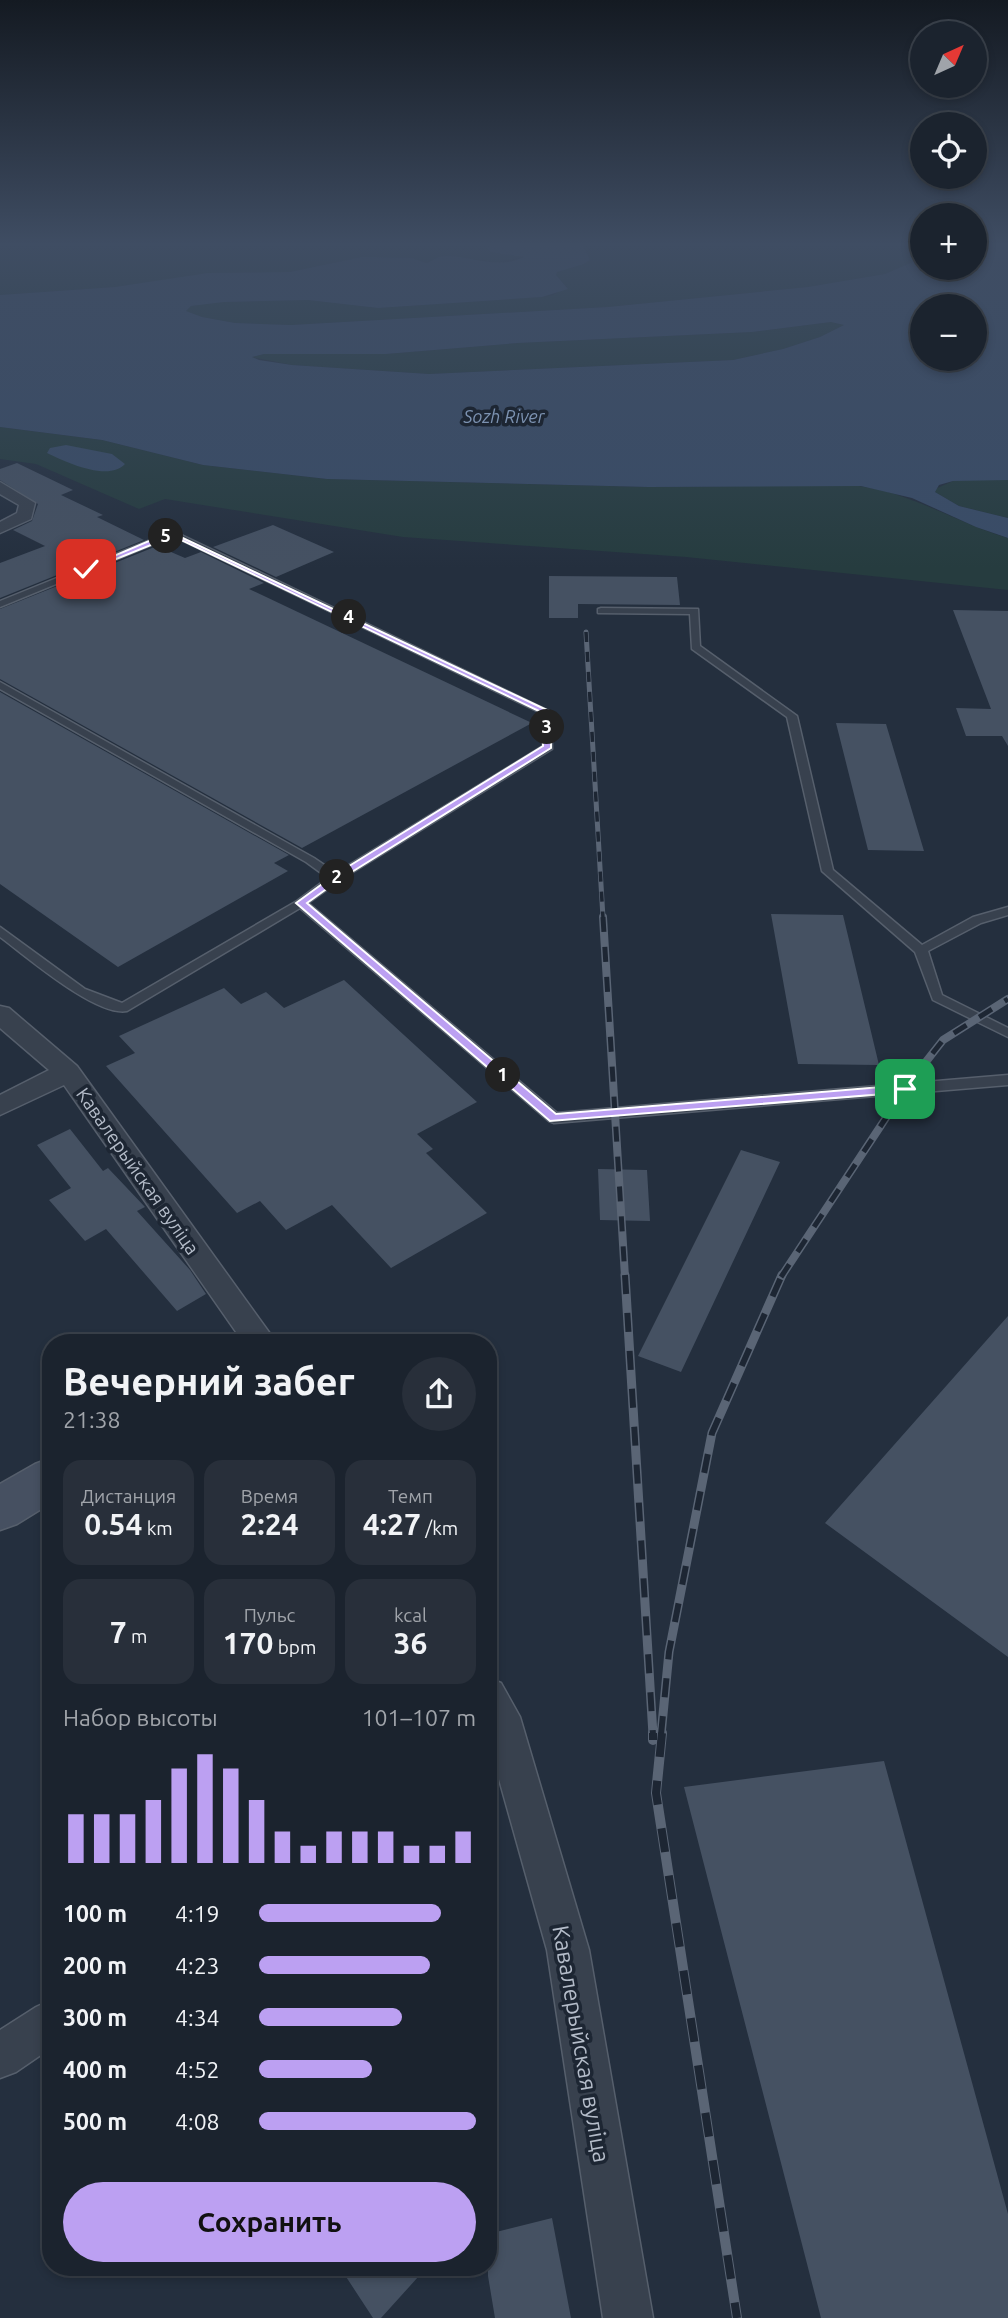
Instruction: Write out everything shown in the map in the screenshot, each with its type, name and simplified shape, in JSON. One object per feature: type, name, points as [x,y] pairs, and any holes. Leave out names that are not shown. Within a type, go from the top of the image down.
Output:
[{"type":"street","points":[[0,486],[27,503],[24,516],[0,528]]},
{"type":"street","name":"Кавалерыйская вуліца","points":[[0,1014],[68,1072],[254,1334]]},
{"type":"street","points":[[0,1106],[68,1072]]},
{"type":"street","points":[[0,1508],[42,1483]]},
{"type":"street","name":"Кавалерыйская вуліца","points":[[497,1726],[568,1950],[628,2318]]},
{"type":"street","points":[[0,2056],[42,2028]]},
{"type":"lane","points":[[0,604],[173,533],[547,712],[548,747],[336,878],[301,903],[123,1008],[82,992],[0,931]]},
{"type":"lane","points":[[601,611],[695,611],[695,647],[792,716],[828,870],[921,950],[937,997],[1008,1033]]},
{"type":"lane","points":[[0,685],[310,860],[336,878]]},
{"type":"lane","points":[[301,903],[554,1118],[1008,1080]]},
{"type":"lane","points":[[921,950],[977,920],[1008,911]]},
{"type":"green space","points":[[420,351],[773,351],[733,360],[429,374],[292,365],[252,357],[264,354],[386,354]]},
{"type":"green space","points":[[0,427],[102,440],[203,465],[327,479],[648,487],[868,487],[909,499],[1008,538],[1008,590],[686,557],[403,537],[165,499],[139,509],[36,464],[0,459]]},
{"type":"green space","points":[[1008,480],[1008,518],[959,506],[935,492],[935,489],[953,481]]},
{"type":"water","name":"Sozh River","points":[[0,351],[420,351],[386,354],[264,354],[252,357],[292,365],[429,374],[733,360],[773,351],[910,351],[910,371],[987,371],[987,351],[1008,351],[1008,480],[953,481],[939,485],[935,492],[959,506],[1008,518],[1008,538],[976,527],[912,498],[861,486],[648,487],[327,479],[203,465],[102,440],[0,427]]},
{"type":"water","points":[[66,445],[112,454],[125,464],[118,469],[98,471],[47,453],[50,448]]},
{"type":"building","points":[[17,463],[73,490],[61,495],[103,515],[97,517],[144,540],[0,598],[0,563],[45,546],[13,530],[32,521],[38,504],[0,480],[0,469]]},
{"type":"building","points":[[273,525],[334,552],[276,577],[213,547]]},
{"type":"building","points":[[157,546],[185,558],[201,552],[264,583],[249,589],[532,723],[302,848],[0,679],[0,609]]},
{"type":"building","points":[[549,576],[677,577],[680,605],[578,604],[578,618],[549,618]]},
{"type":"building","points":[[953,610],[1008,611],[1008,746],[1002,736],[966,736],[956,708],[991,709]]},
{"type":"building","points":[[0,692],[289,855],[274,863],[288,871],[118,967],[0,884]]},
{"type":"building","points":[[836,723],[886,724],[924,851],[868,850]]},
{"type":"building","points":[[771,914],[843,915],[879,1065],[798,1064]]},
{"type":"building","points":[[344,980],[477,1102],[417,1134],[433,1149],[426,1153],[487,1213],[391,1268],[332,1205],[286,1230],[260,1201],[237,1213],[106,1066],[135,1053],[119,1036],[224,988],[241,1004],[266,992],[284,1008]]},
{"type":"building","points":[[70,1129],[103,1171],[108,1168],[145,1207],[137,1211],[190,1270],[206,1294],[177,1311],[106,1229],[85,1241],[49,1200],[71,1188],[37,1145]]},
{"type":"building","points":[[741,1150],[780,1162],[681,1372],[638,1356]]},
{"type":"building","points":[[598,1169],[647,1170],[650,1221],[600,1220]]},
{"type":"building","points":[[1008,1316],[1008,1657],[825,1523]]},
{"type":"building","points":[[884,1761],[1008,2214],[1008,2318],[821,2318],[684,1787]]},
{"type":"building","points":[[552,2218],[571,2318],[495,2318],[488,2276],[497,2276],[497,2232]]},
{"type":"building","points":[[346,2276],[419,2276],[381,2318],[373,2318]]},
{"type":"railway","points":[[586,632],[603,918]]},
{"type":"railway","points":[[603,917],[625,1277]]},
{"type":"railway","points":[[781,1276],[907,1086],[943,1040],[1008,999]]},
{"type":"railway","points":[[625,1275],[653,1735]]},
{"type":"railway","points":[[661,1735],[669,1652],[712,1433],[781,1276]]},
{"type":"railway","points":[[662,1733],[656,1793],[737,2318]]},
{"type":"railway","points":[[653,1735],[653,1740]]},
{"type":"route","points":[[86,569],[173,533],[547,712],[548,747],[336,878],[301,903],[554,1118],[905,1089]]}]
